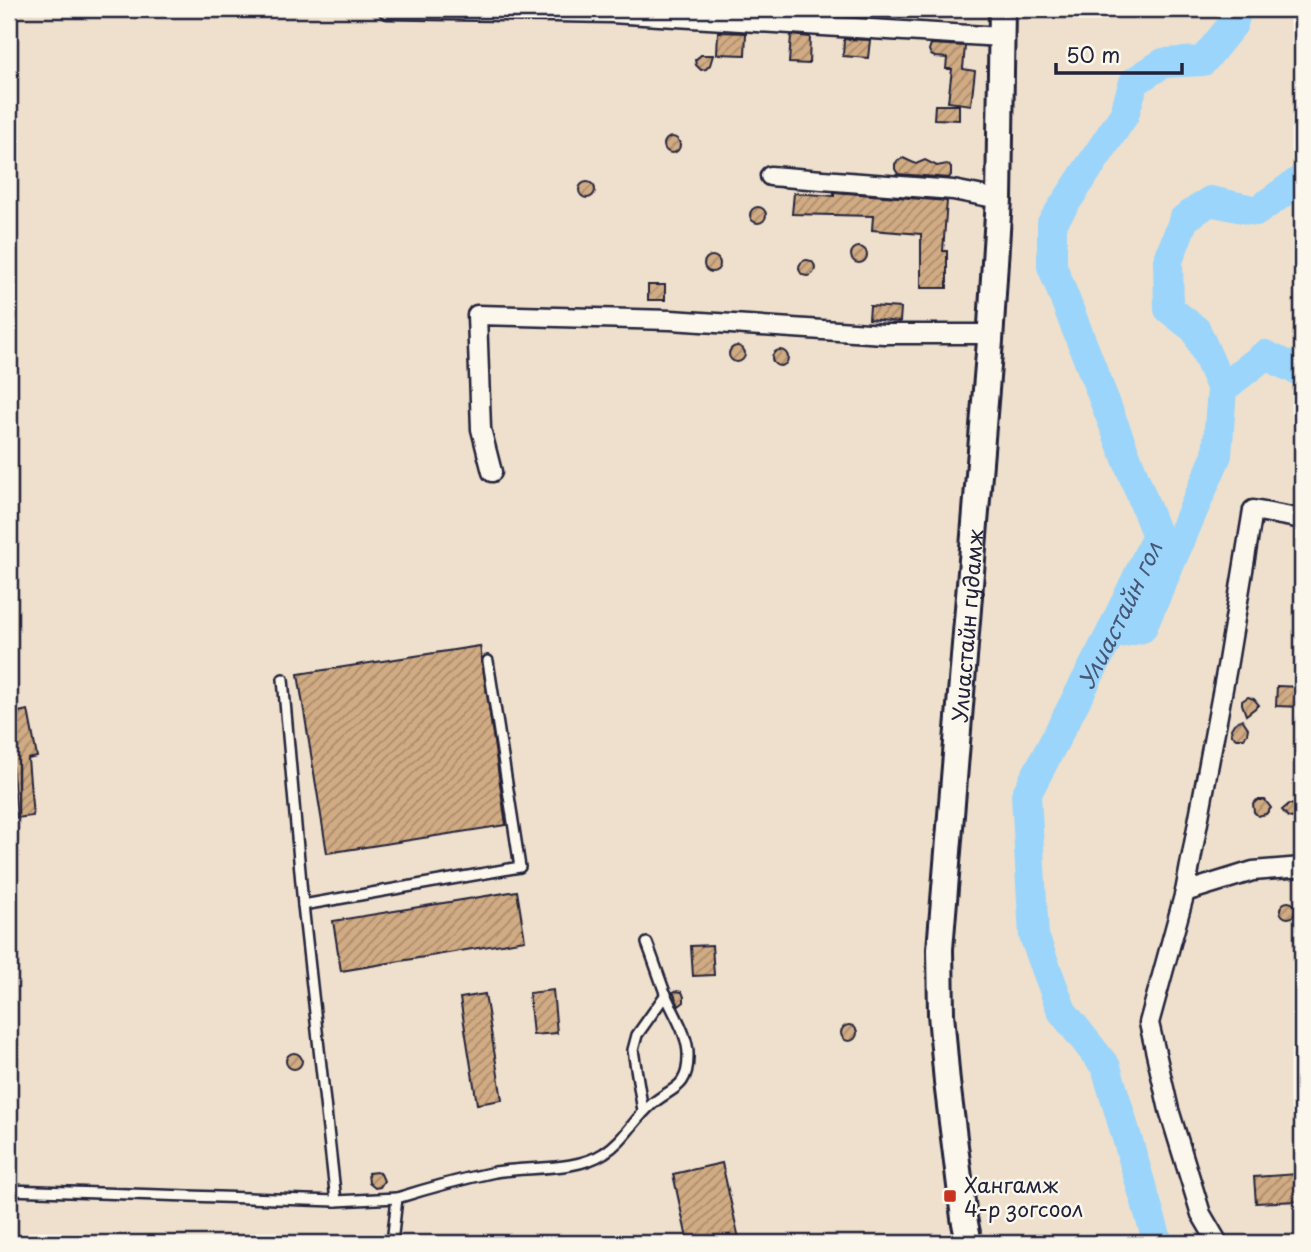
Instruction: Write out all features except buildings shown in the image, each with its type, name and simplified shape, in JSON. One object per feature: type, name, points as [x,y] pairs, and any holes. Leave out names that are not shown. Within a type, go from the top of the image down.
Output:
[{"type":"main road","name":"Улиастайн гудамж","points":[[969,1243],[947,1082],[941,1014],[940,949],[999,199],[1002,9]]},
{"type":"street","points":[[388,9],[611,13],[1001,37]]},
{"type":"street","points":[[770,176],[953,190],[999,199]]},
{"type":"street","points":[[492,472],[481,429],[477,315],[671,320],[884,334],[990,334]]},
{"type":"street","points":[[1218,1243],[1201,1213],[1169,1110],[1149,1023],[1185,892],[1253,510],[1302,519]]},
{"type":"street","points":[[1185,892],[1253,871],[1302,867]]},
{"type":"lane","points":[[303,905],[520,867],[488,662]]},
{"type":"lane","points":[[283,679],[303,905],[336,1202]]},
{"type":"lane","points":[[9,1190],[336,1202],[397,1198],[450,1182],[497,1172],[591,1160],[617,1144],[643,1111],[685,1080],[688,1064],[687,1043],[647,943]]},
{"type":"lane","points":[[643,1111],[634,1050],[637,1035],[666,994]]},
{"type":"lane","points":[[392,1243],[397,1198]]},
{"type":"waterway","name":"Улиастайн гол","points":[[1158,1243],[1106,1067],[1062,1011],[1034,936],[1026,795],[1110,635],[1157,536],[1052,266],[1052,223],[1124,115],[1134,82],[1163,63],[1203,61],[1233,24],[1237,9]]},
{"type":"waterway","points":[[1110,635],[1142,628],[1217,455],[1222,389],[1196,330],[1169,309],[1168,261],[1184,219],[1210,201],[1257,211],[1302,179]]},
{"type":"waterway","points":[[1222,389],[1265,355],[1297,370],[1302,365]]},
{"type":"place","name":"Хангамж 4-р зогсоол","points":[[950,1196]]}]
